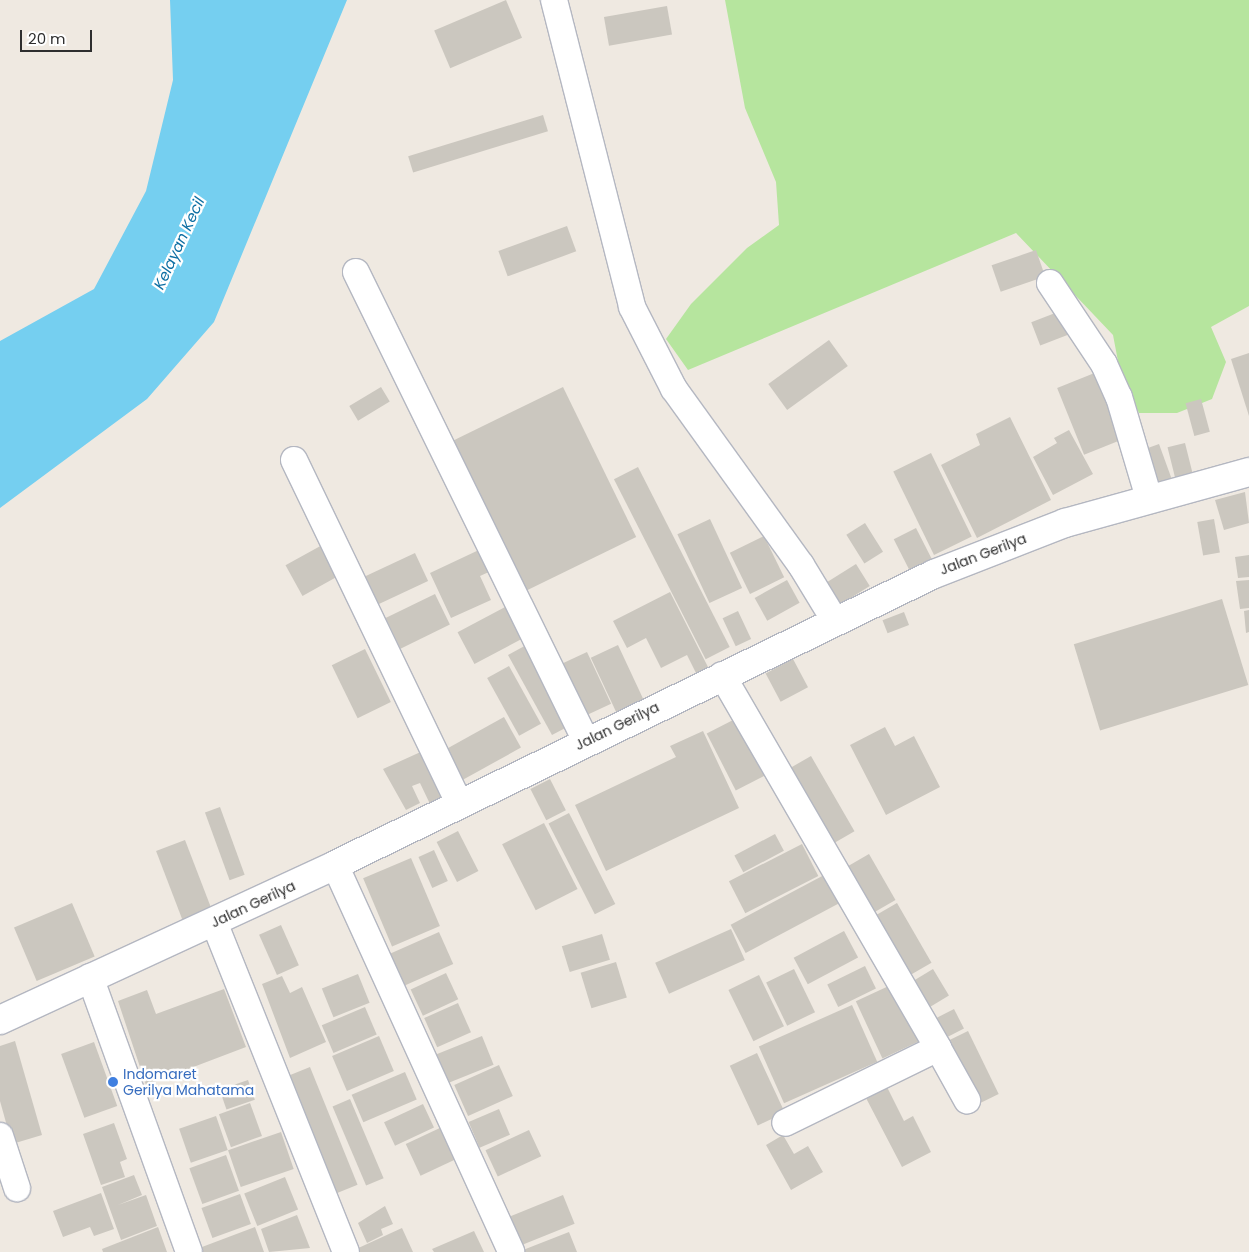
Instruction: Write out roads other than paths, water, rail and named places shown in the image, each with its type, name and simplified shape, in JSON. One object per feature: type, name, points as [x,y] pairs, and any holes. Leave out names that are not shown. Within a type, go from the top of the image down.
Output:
[{"type":"street","points":[[554,0],[632,307],[674,389],[801,565],[835,621]]},
{"type":"street","points":[[356,272],[586,741]]},
{"type":"street","points":[[1050,283],[1104,364],[1119,397],[1149,498]]},
{"type":"street","points":[[294,460],[459,803]]},
{"type":"street","name":"Jalan Gerilya","points":[[0,1020],[335,865],[835,621],[1007,544],[1149,498],[1249,472]]},
{"type":"street","points":[[722,675],[967,1100]]},
{"type":"street","points":[[335,865],[511,1252]]},
{"type":"street","points":[[214,922],[346,1252]]},
{"type":"street","points":[[90,977],[189,1252]]},
{"type":"street","points":[[785,1123],[938,1048]]},
{"type":"street","points":[[0,1136],[17,1188]]},
{"type":"water","name":"Kelayan Kecil","points":[[170,0],[347,0],[214,322],[147,399],[0,508],[0,341],[94,289],[146,191],[173,80]]},
{"type":"place","name":"Indomaret Gerilya Mahatama","points":[[113,1082]]}]
